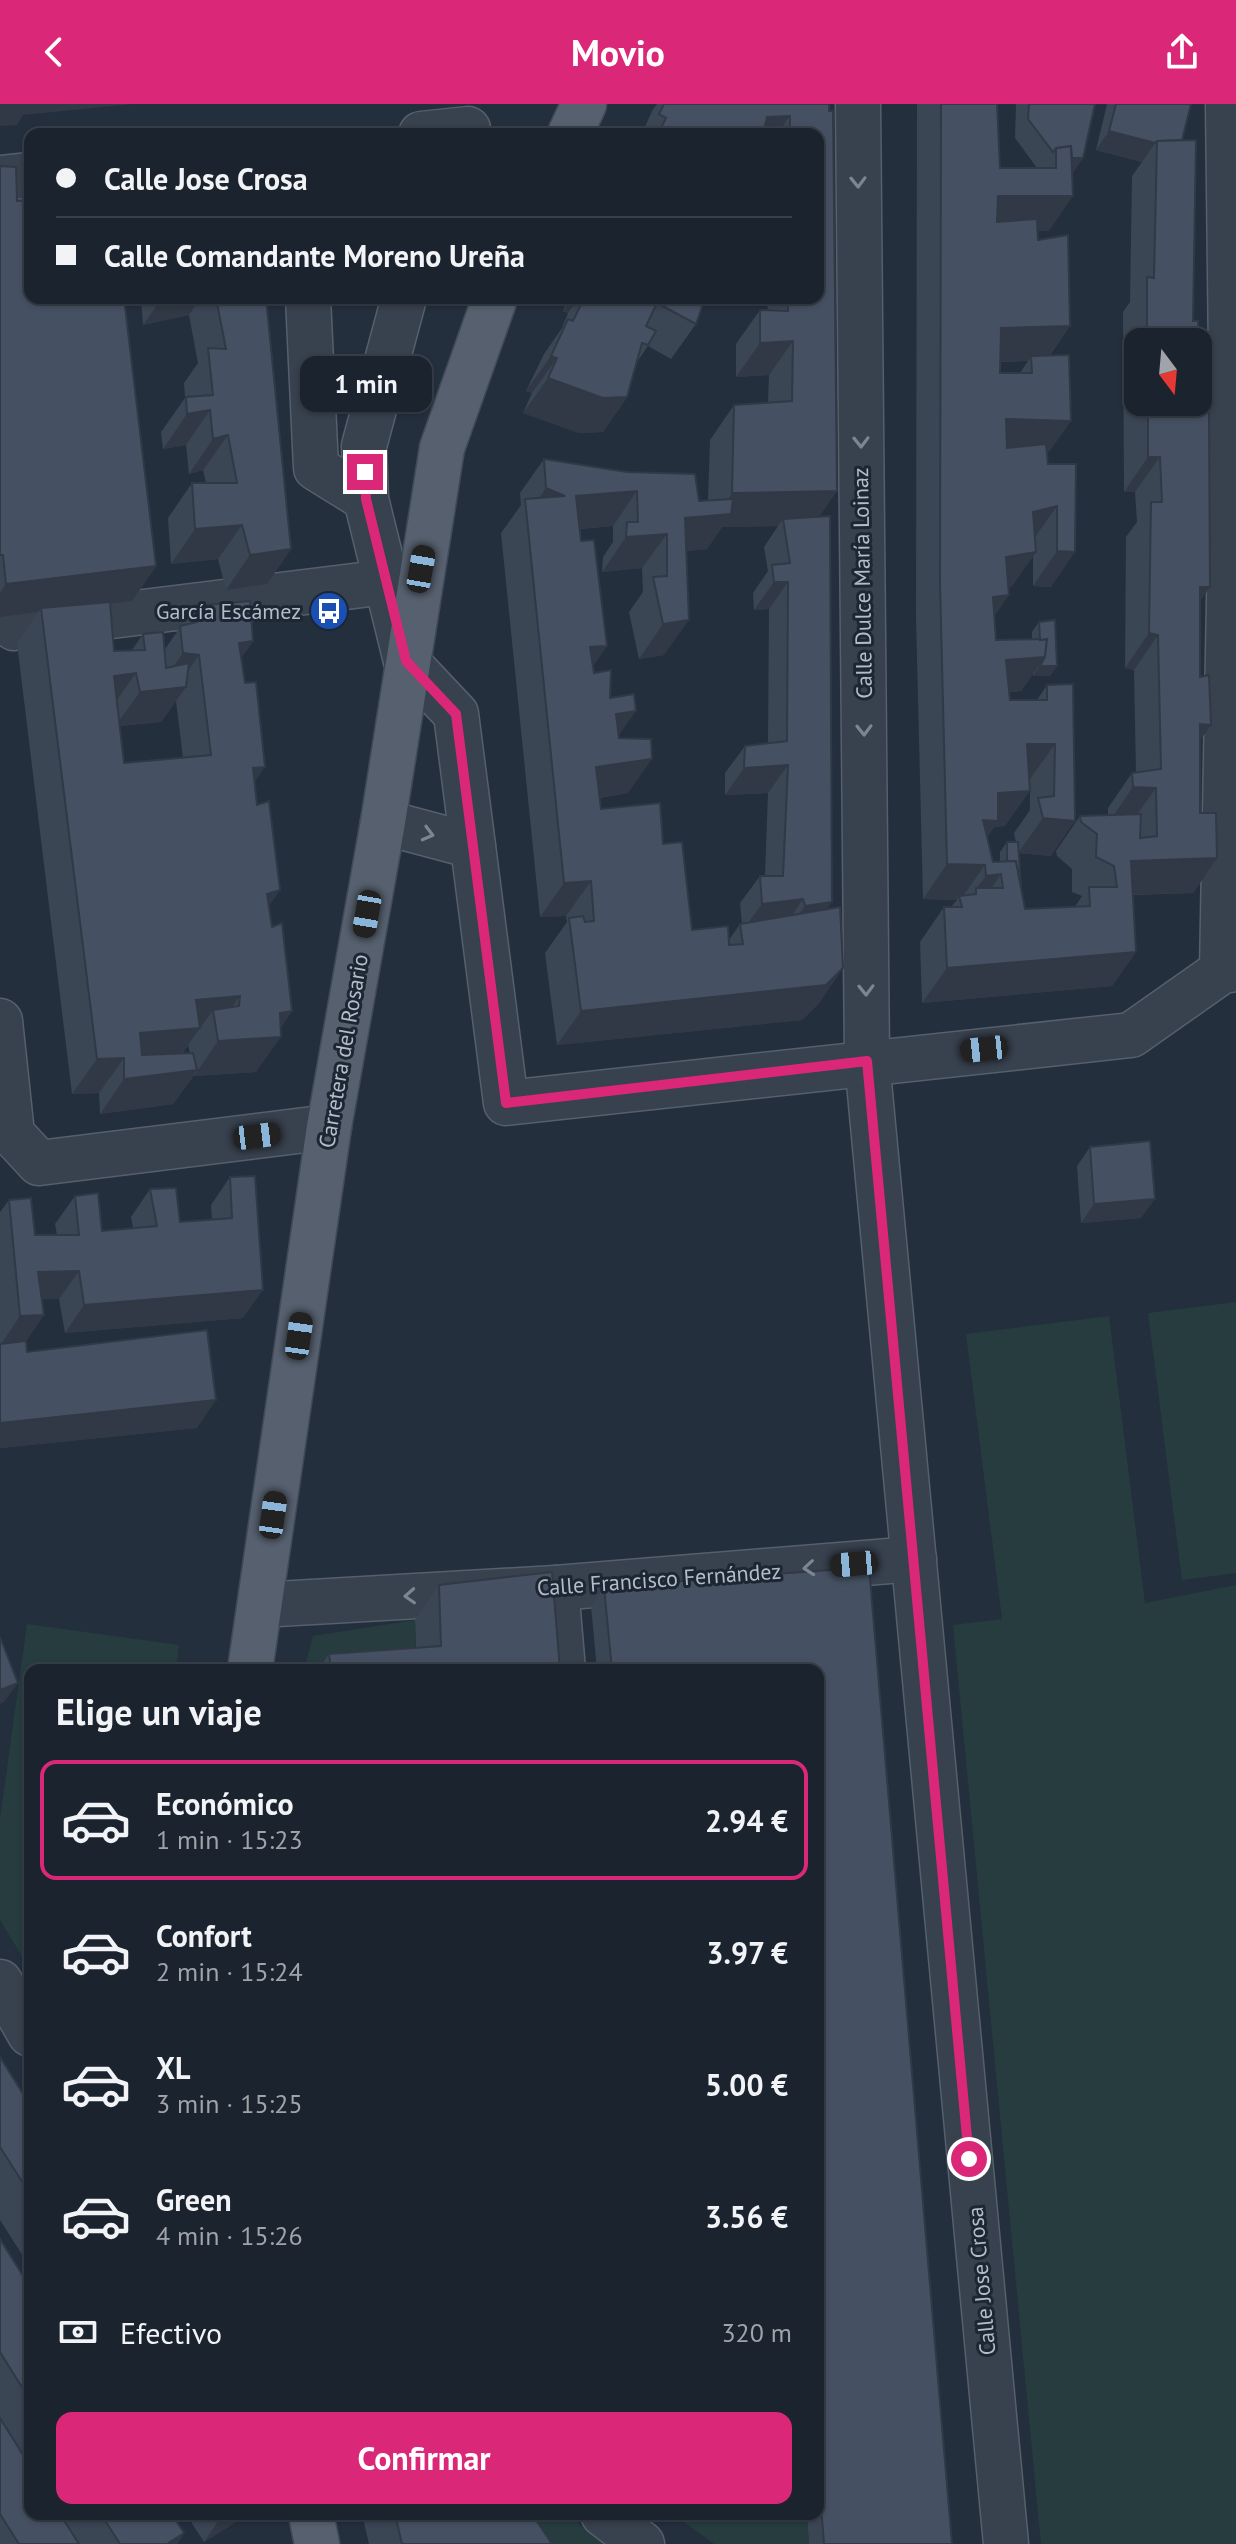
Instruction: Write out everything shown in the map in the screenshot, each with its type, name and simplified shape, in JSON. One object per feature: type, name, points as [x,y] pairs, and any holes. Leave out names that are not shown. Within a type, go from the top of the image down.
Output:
[{"type":"main road","points":[[573,128],[584,104]]},
{"type":"main road","name":"Carretera del Rosario","points":[[251,1664],[329,1127],[383,822],[442,448],[493,304]]},
{"type":"main road","points":[[312,2520],[317,2544]]},
{"type":"street","name":"Calle Dulce María Loinaz","points":[[858,104],[867,1061]]},
{"type":"street","points":[[402,304],[364,446],[366,499],[406,661],[456,714],[506,1103],[867,1061],[1131,1035],[1229,970],[1234,442],[1228,104]]},
{"type":"street","points":[[444,128],[468,122]]},
{"type":"street","points":[[0,178],[24,176]]},
{"type":"street","points":[[308,304],[316,468],[366,499]]},
{"type":"street","points":[[14,628],[386,582]]},
{"type":"street","points":[[383,822],[473,846]]},
{"type":"street","points":[[0,1021],[12,1134],[39,1163],[329,1127]]},
{"type":"street","name":"Calle Jose Crosa","points":[[867,1061],[1006,2544]]},
{"type":"street","name":"Calle Francisco Fernández","points":[[260,1605],[556,1588],[914,1559]]},
{"type":"street","points":[[556,1588],[562,1664]]},
{"type":"street","points":[[0,1982],[24,2024]]},
{"type":"green space","points":[[1236,1302],[1236,1573],[1182,1580],[1148,1313]]},
{"type":"green space","points":[[1109,1316],[1145,1603],[1236,1585],[1236,2544],[1041,2544],[953,1625],[1002,1619],[966,1334]]},
{"type":"green space","points":[[415,1620],[416,1664],[306,1664],[313,1636]]},
{"type":"green space","points":[[27,1624],[179,1645],[177,1664],[24,1664],[24,1959],[0,1920],[0,1819]]},
{"type":"green space","points":[[503,2520],[574,2520],[605,2544],[506,2544]]},
{"type":"green space","points":[[681,2520],[807,2520],[809,2544],[714,2544]]},
{"type":"building","points":[[664,104],[829,104],[829,111],[833,111],[837,491],[732,493],[734,405],[792,401],[793,341],[760,343],[760,310],[788,311],[788,304],[824,304],[824,128],[790,128],[790,116],[767,117],[764,128],[661,128],[666,118],[659,114]]},
{"type":"building","points":[[941,104],[997,104],[1000,168],[1056,168],[1056,148],[1071,146],[1073,196],[998,196],[997,222],[1037,219],[1038,240],[1068,235],[1070,326],[1001,328],[1000,373],[1032,373],[1031,356],[1069,355],[1071,421],[1006,419],[1007,448],[1046,444],[1048,464],[1076,464],[1075,552],[1057,551],[1057,506],[1033,512],[1036,552],[1006,557],[1009,595],[993,597],[996,640],[1047,639],[1045,657],[1006,660],[1010,700],[1047,700],[1047,685],[1073,684],[1075,821],[1043,818],[1038,798],[1054,796],[1055,744],[1027,744],[1030,791],[998,793],[998,821],[983,820],[993,862],[1016,861],[1025,909],[1090,906],[1089,887],[1117,887],[1114,866],[1096,857],[1097,834],[1081,822],[1080,816],[1141,814],[1140,838],[1157,836],[1156,788],[1133,787],[1132,773],[1161,769],[1158,635],[1149,633],[1151,502],[1162,502],[1160,457],[1148,457],[1148,416],[1209,416],[1210,587],[1200,587],[1200,677],[1209,675],[1211,725],[1200,724],[1200,813],[1216,813],[1217,858],[1131,861],[1136,952],[947,968],[944,907],[962,907],[959,896],[976,894],[976,888],[1003,888],[1001,874],[986,876],[985,865],[947,864],[940,583]]},
{"type":"building","points":[[1029,104],[1095,104],[1083,158],[1072,158],[1071,146],[1056,148],[1053,152],[1028,119]]},
{"type":"building","points":[[1116,104],[1191,104],[1182,140],[1155,143],[1109,131]]},
{"type":"building","points":[[1196,140],[1193,321],[1198,321],[1198,328],[1147,328],[1147,277],[1154,278],[1157,141]]},
{"type":"building","points":[[0,166],[16,167],[17,201],[24,200],[24,304],[125,304],[156,566],[6,584],[3,555],[0,555]]},
{"type":"building","points":[[217,304],[267,304],[291,549],[250,555],[242,525],[195,529],[192,483],[237,483],[228,435],[213,439],[210,410],[187,414],[186,397],[213,395],[208,348],[226,349]]},
{"type":"building","points":[[581,304],[657,304],[646,326],[656,331],[648,345],[642,343],[627,397],[603,398],[548,378],[557,358],[551,356],[568,319],[573,321]]},
{"type":"building","points":[[659,304],[703,304],[696,324]]},
{"type":"building","points":[[544,459],[627,472],[695,474],[699,501],[733,499],[731,514],[685,518],[689,620],[663,624],[653,577],[667,576],[667,534],[626,537],[627,522],[638,522],[637,491],[576,496],[581,541],[594,540],[607,646],[590,647],[594,673],[611,670],[610,698],[634,694],[636,711],[616,714],[619,738],[651,739],[652,759],[596,767],[601,809],[660,803],[663,844],[682,842],[692,930],[728,926],[729,945],[743,944],[740,924],[840,907],[843,968],[826,985],[581,1011],[569,918],[583,916],[585,922],[594,921],[591,881],[564,883],[525,499],[565,496],[546,488]]},
{"type":"building","points":[[830,516],[832,902],[805,906],[803,899],[762,904],[760,876],[783,876],[788,765],[744,768],[745,746],[787,741],[788,582],[774,582],[772,565],[790,563],[783,519]]},
{"type":"building","points":[[250,601],[253,641],[239,643],[245,683],[256,682],[265,767],[253,768],[257,805],[269,801],[280,890],[267,894],[272,927],[282,923],[292,1011],[280,1013],[281,1037],[218,1041],[213,1010],[239,1006],[240,996],[196,1000],[200,1028],[140,1033],[142,1055],[193,1053],[197,1070],[124,1079],[124,1058],[97,1059],[41,608],[110,602],[114,651],[145,650],[143,634],[163,632],[166,668],[189,663],[186,687],[140,692],[136,673],[114,676],[124,763],[211,755],[199,655],[183,653],[180,626],[197,622],[195,606]]},
{"type":"building","points":[[1055,620],[1057,666],[1040,666],[1045,657],[1047,639],[1040,640],[1039,622]]},
{"type":"building","points":[[1007,842],[1018,842],[1021,886],[1016,861],[1007,861]]},
{"type":"building","points":[[1150,1141],[1155,1199],[1094,1204],[1090,1147]]},
{"type":"building","points":[[255,1176],[263,1290],[84,1305],[79,1271],[38,1272],[44,1315],[20,1316],[9,1200],[31,1198],[35,1235],[79,1235],[75,1196],[98,1193],[102,1231],[157,1226],[150,1189],[176,1188],[180,1222],[232,1218],[230,1177]]},
{"type":"building","points":[[207,1330],[216,1400],[0,1423],[0,1344],[26,1341],[27,1352]]},
{"type":"building","points":[[869,1567],[952,2544],[824,2544],[824,1664],[611,1664],[604,1587]]},
{"type":"building","points":[[552,1572],[560,1664],[330,1664],[329,1654],[441,1646],[439,1585]]},
{"type":"building","points":[[0,1637],[18,1683],[0,1690]]},
{"type":"building","points":[[0,2057],[24,2095],[24,2185],[0,2147]]},
{"type":"building","points":[[0,2239],[24,2277],[24,2390],[0,2352]]},
{"type":"building","points":[[0,2418],[24,2456],[24,2520],[64,2520],[79,2544],[19,2544],[0,2514]]},
{"type":"building","points":[[105,2520],[176,2520],[184,2533],[167,2544],[120,2544]]},
{"type":"building","points":[[396,2520],[536,2520],[552,2544],[402,2544]]},
{"type":"place","name":"García Escámez","points":[[329,611]]},
{"type":"route","points":[[365,472],[366,499],[406,661],[456,714],[506,1103],[867,1061],[969,2159]]}]
